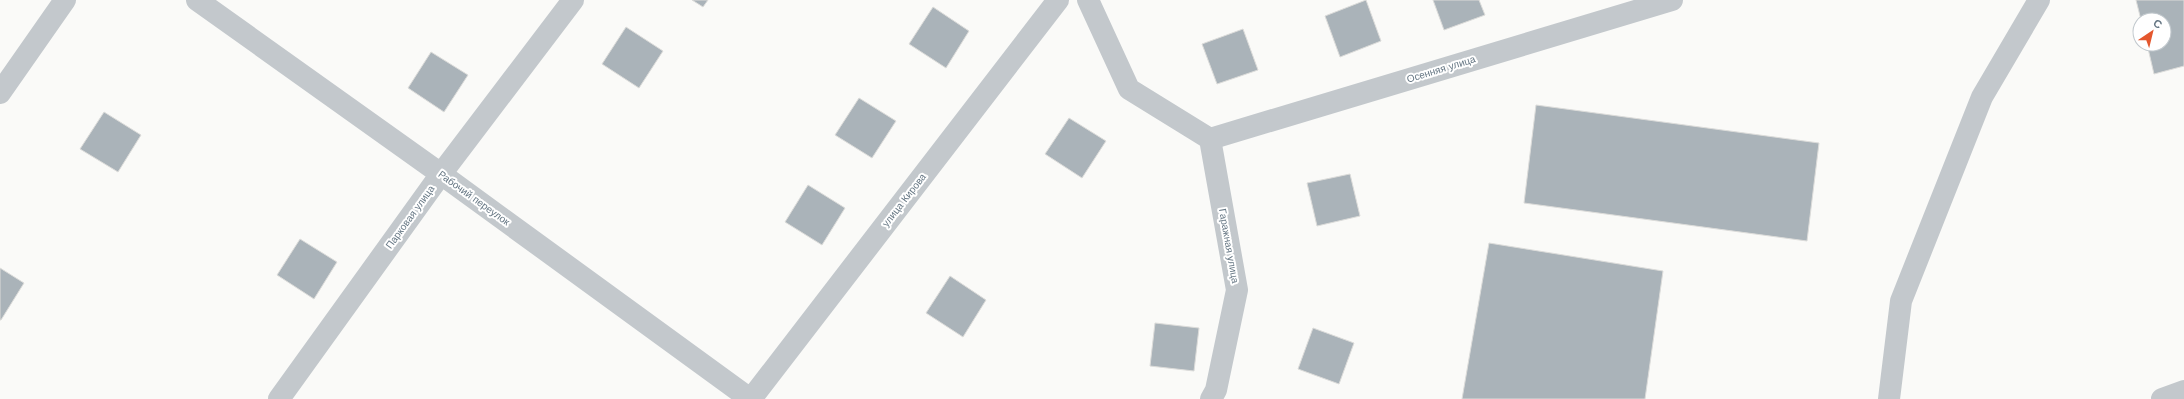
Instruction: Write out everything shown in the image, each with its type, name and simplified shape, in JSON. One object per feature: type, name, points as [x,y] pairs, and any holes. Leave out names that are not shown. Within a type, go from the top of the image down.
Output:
[{"type":"street","points":[[0,93],[65,0]]},
{"type":"street","name":"Рабочий переулок","points":[[196,0],[441,174],[750,399]]},
{"type":"street","name":"Парковая улица","points":[[279,399],[441,174],[573,0]]},
{"type":"street","name":"улица Кирова","points":[[750,399],[1058,0]]},
{"type":"street","points":[[1088,0],[1129,89],[1210,139]]},
{"type":"street","name":"Осенняя улица","points":[[1210,139],[1672,0]]},
{"type":"street","points":[[1889,399],[1901,301],[1982,97],[2039,0]]},
{"type":"street","name":"Гаражная улица","points":[[1210,139],[1237,290],[1216,390],[1211,399]]},
{"type":"street","points":[[2162,399],[2184,391]]},
{"type":"building","points":[[692,0],[708,0],[703,7]]},
{"type":"building","points":[[1366,0],[1381,41],[1340,57],[1325,16]]},
{"type":"building","points":[[1433,0],[1479,0],[1485,15],[1444,30]]},
{"type":"building","points":[[2136,0],[2184,0],[2184,66],[2154,74],[2149,52],[2172,52],[2172,12],[2139,12]]},
{"type":"building","points":[[933,7],[969,31],[946,68],[909,44]]},
{"type":"building","points":[[626,27],[663,51],[639,88],[602,64]]},
{"type":"building","points":[[1243,29],[1258,70],[1217,84],[1202,44]]},
{"type":"building","points":[[431,52],[468,75],[444,112],[408,88]]},
{"type":"building","points":[[859,98],[896,121],[872,158],[835,135]]},
{"type":"building","points":[[1536,105],[1819,143],[1807,241],[1524,203]]},
{"type":"building","points":[[104,112],[141,135],[118,172],[80,149]]},
{"type":"building","points":[[1069,118],[1106,141],[1082,178],[1045,154]]},
{"type":"building","points":[[1350,174],[1360,216],[1317,226],[1307,183]]},
{"type":"building","points":[[808,185],[845,208],[822,245],[785,222]]},
{"type":"building","points":[[300,239],[337,262],[314,299],[277,275]]},
{"type":"building","points":[[1489,243],[1663,271],[1645,399],[1462,399]]},
{"type":"building","points":[[0,268],[24,283],[1,320],[0,320]]},
{"type":"building","points":[[950,276],[986,300],[963,337],[926,313]]},
{"type":"building","points":[[1155,323],[1199,328],[1194,371],[1150,366]]},
{"type":"building","points":[[1313,328],[1354,343],[1339,384],[1298,369]]}]
